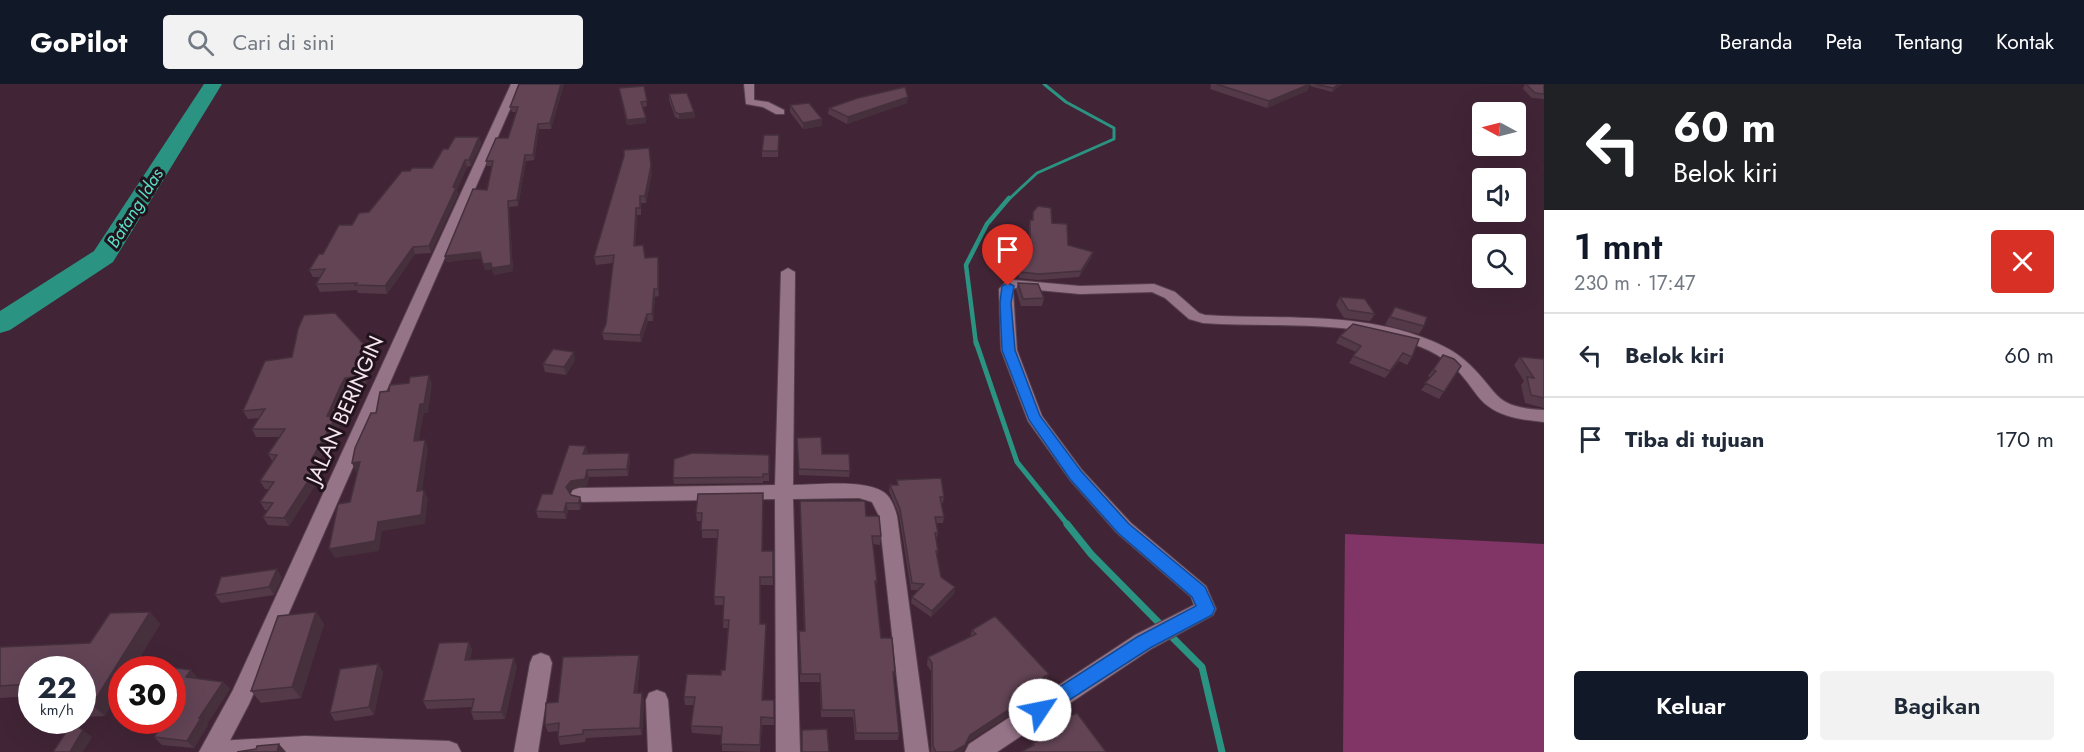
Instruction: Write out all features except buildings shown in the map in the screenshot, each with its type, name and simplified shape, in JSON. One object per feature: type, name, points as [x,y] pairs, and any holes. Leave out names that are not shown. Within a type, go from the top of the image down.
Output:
[{"type":"street","name":"JALAN BERINGIN","points":[[211,752],[224,732],[255,667],[516,84]]},
{"type":"street","points":[[749,84],[751,93],[749,102],[765,104],[780,112]]},
{"type":"street","points":[[788,272],[784,492],[789,752]]},
{"type":"street","points":[[977,752],[1143,642],[1206,609],[1199,592],[1124,528],[1076,475],[1034,417],[1009,350],[1006,303],[1008,286],[1012,284],[1080,290],[1146,287],[1162,291],[1203,319],[1311,321],[1379,328],[1421,341],[1451,357],[1470,374],[1486,396],[1505,410],[1518,414],[1544,416]]},
{"type":"street","points":[[579,495],[859,491],[876,494],[885,505],[917,752]]},
{"type":"street","points":[[526,752],[541,663]]},
{"type":"street","points":[[657,700],[660,752]]},
{"type":"street","points":[[218,752],[305,747],[449,752]]},
{"type":"shaded area","points":[[1345,534],[1544,544],[1544,752],[1343,752]]},
{"type":"waterway","name":"Batang Idas","points":[[0,324],[104,256],[213,84]]},
{"type":"waterway","points":[[1008,200],[1037,173],[1114,139],[1114,128],[1066,102],[1044,84]]},
{"type":"waterway","points":[[976,344],[966,265],[987,224],[1009,198]]},
{"type":"waterway","points":[[976,342],[1017,462],[1068,525]]},
{"type":"waterway","points":[[1067,524],[1091,554],[1163,627]]},
{"type":"waterway","points":[[1169,634],[1202,667],[1222,752]]},
{"type":"route","points":[[1008,286],[1006,303],[1009,350],[1034,417],[1076,475],[1124,528],[1199,592],[1206,609],[1143,642],[1040,710]]}]
